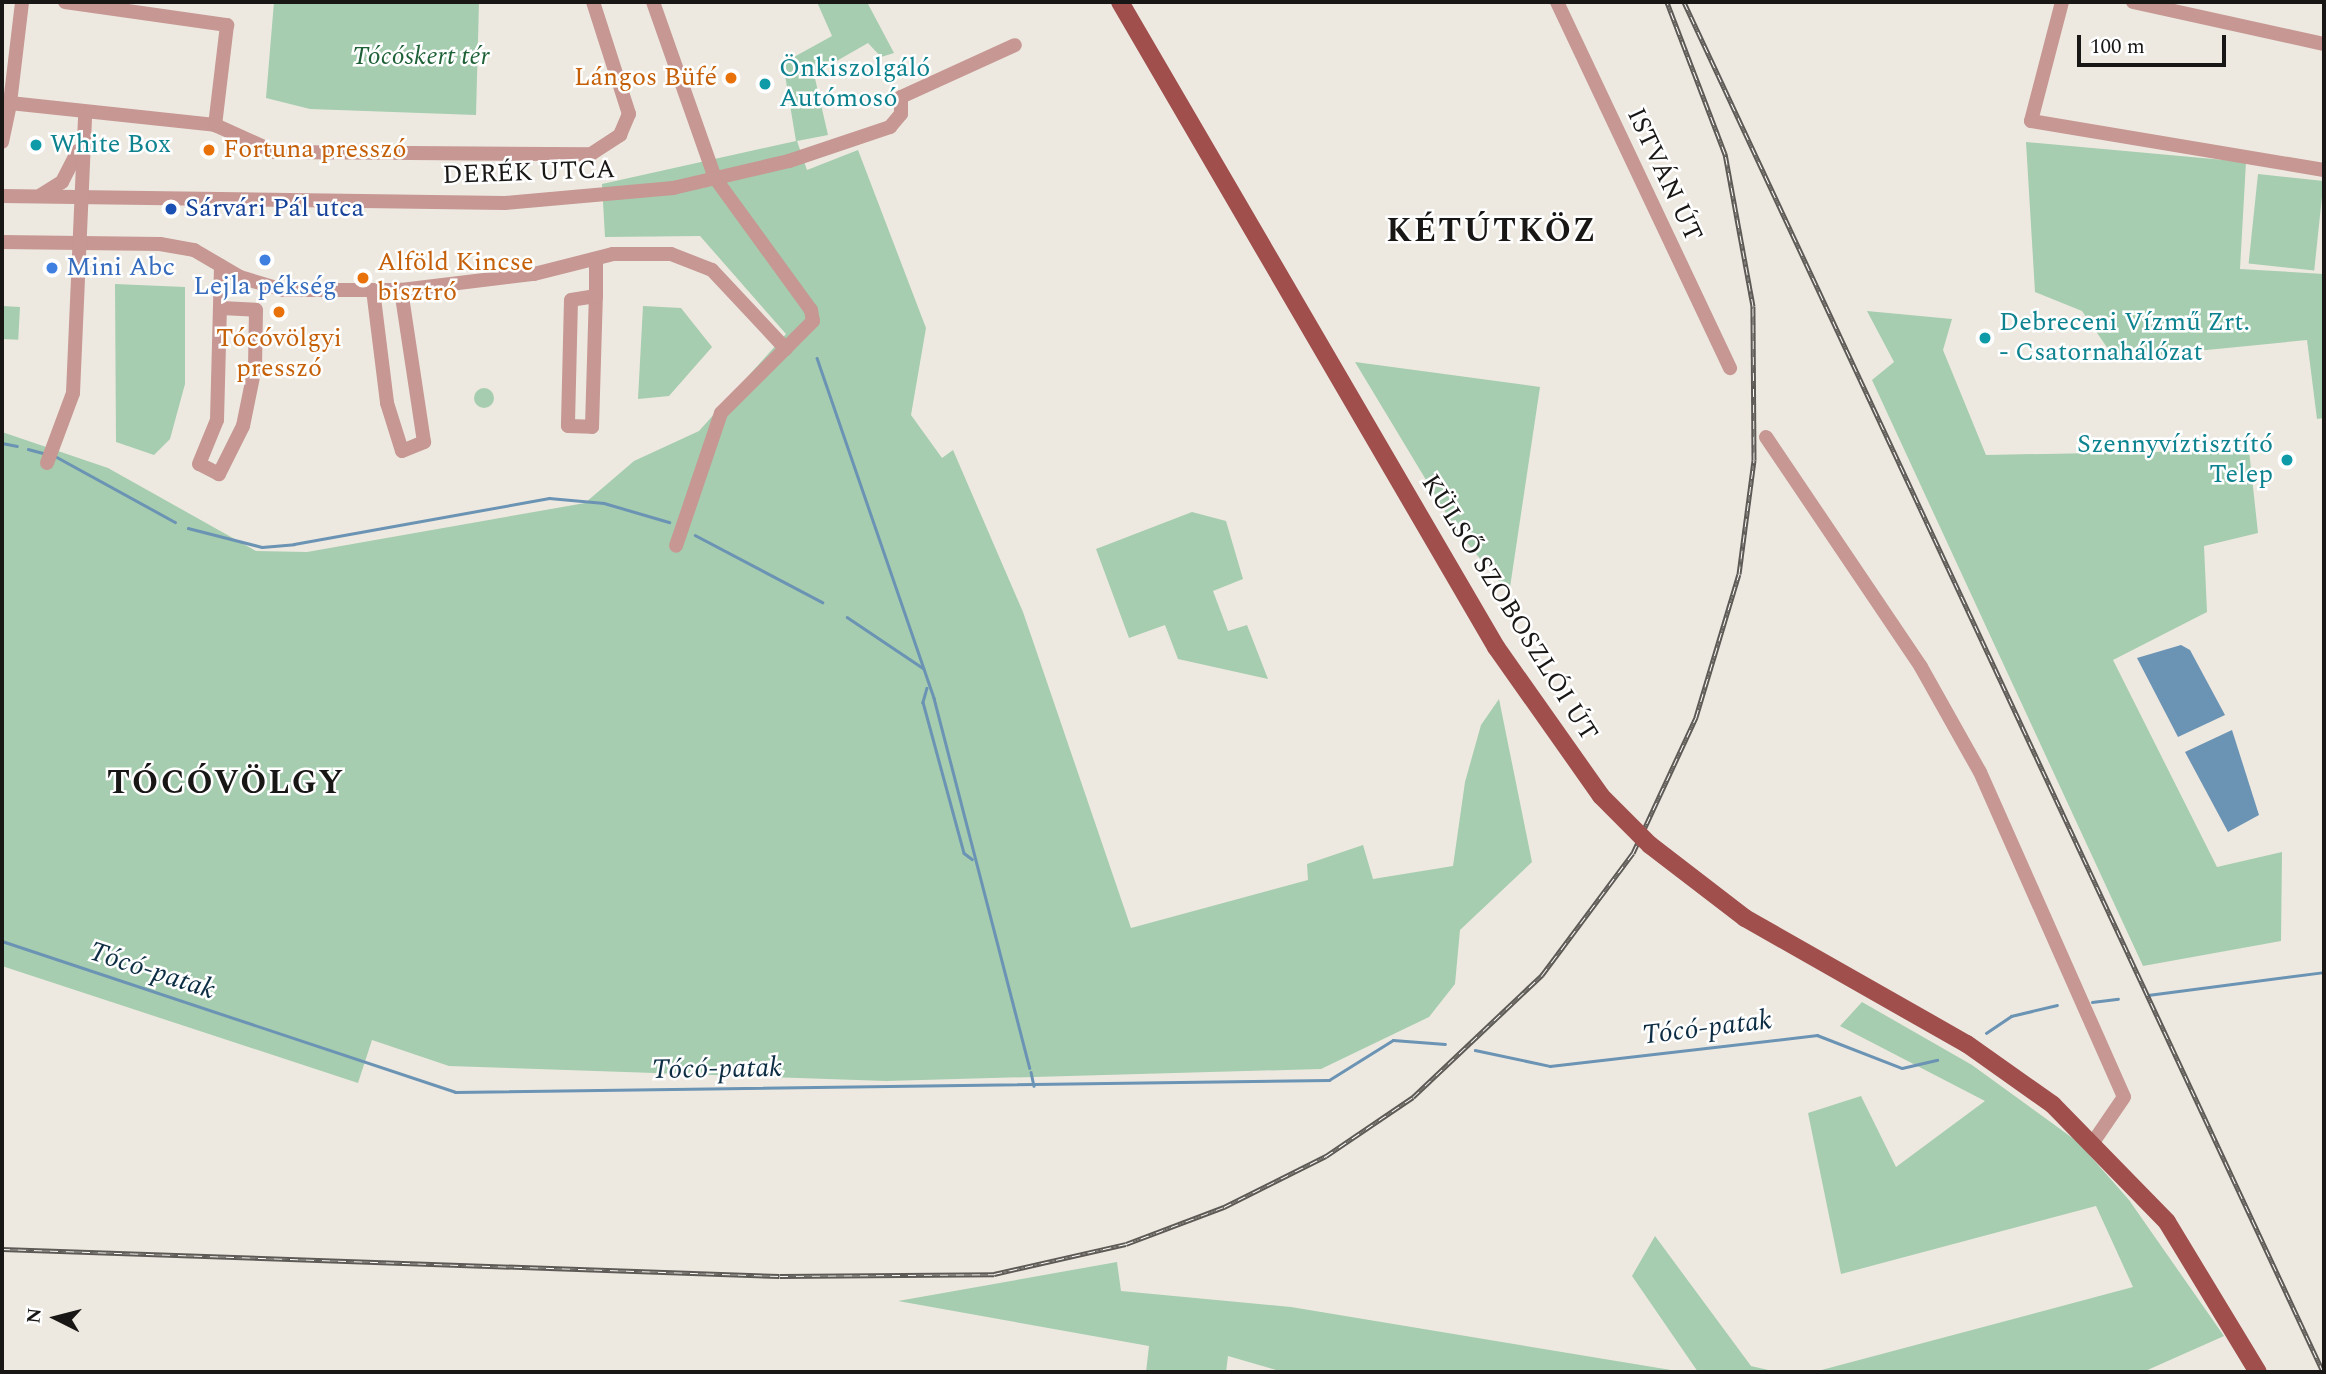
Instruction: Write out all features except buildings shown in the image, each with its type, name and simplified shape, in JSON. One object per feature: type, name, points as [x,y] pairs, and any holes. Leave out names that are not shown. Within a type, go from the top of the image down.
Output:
[{"type":"main road","name":"KÜLSŐ SZOBOSZLÓI ÚT","points":[[1120,2],[1496,647],[1601,796],[1650,845],[1745,918],[2000,1066],[2094,1141],[2167,1222],[2258,1372]]},
{"type":"street","points":[[2,142],[10,103],[22,2]]},
{"type":"street","points":[[65,2],[227,25],[215,125]]},
{"type":"street","name":"DERÉK UTCA","points":[[10,103],[215,125],[275,152],[579,156],[620,135],[629,102],[593,2]]},
{"type":"street","points":[[653,2],[715,177],[811,310],[808,332],[786,349],[721,413],[676,546]]},
{"type":"street","name":"ISTVÁN ÚT","points":[[1557,2],[1730,368]]},
{"type":"street","points":[[2062,2],[2031,121],[2324,170]]},
{"type":"street","points":[[2133,2],[2324,44]]},
{"type":"street","name":"DERÉK UTCA","points":[[2,196],[505,203],[618,195],[789,161],[890,127],[901,114],[901,97],[1015,45]]},
{"type":"street","points":[[47,463],[73,393],[77,243],[85,113]]},
{"type":"street","points":[[36,197],[66,177],[84,130]]},
{"type":"street","points":[[2,242],[160,244],[194,250],[261,286],[373,290],[401,290],[534,274],[596,258],[671,254],[693,259],[786,349]]},
{"type":"street","points":[[596,258],[596,296],[592,427],[568,426],[571,300],[596,296]]},
{"type":"street","points":[[221,266],[217,420],[200,464],[219,474],[243,426],[255,367],[256,310],[221,308]]},
{"type":"street","points":[[373,290],[387,403],[402,451],[424,442],[401,290]]},
{"type":"street","points":[[1766,437],[1921,667],[1980,772],[2124,1097],[2094,1141]]},
{"type":"green space","name":"Tócóskert tér","points":[[274,2],[479,2],[476,115],[310,109],[266,98]]},
{"type":"green space","points":[[817,2],[867,2],[894,53],[881,57],[868,43],[814,74],[828,135],[797,141],[807,170],[858,150],[926,328],[911,415],[942,458],[953,450],[1023,612],[1131,928],[1308,880],[1307,864],[1363,845],[1373,879],[1453,866],[1465,782],[1481,725],[1499,699],[1532,862],[1460,930],[1455,984],[1429,1017],[1321,1069],[886,1081],[449,1066],[372,1040],[358,1083],[2,966],[2,432],[108,468],[256,551],[307,552],[585,503],[634,461],[699,431],[786,334],[700,236],[605,237],[602,184],[796,141],[783,63],[832,36]]},
{"type":"green space","points":[[2026,142],[2246,162],[2240,269],[2324,274],[2324,418],[2317,419],[2307,340],[2115,359],[2082,311],[2035,292]]},
{"type":"green space","points":[[2258,174],[2324,181],[2314,270],[2249,264]]},
{"type":"green space","points":[[115,284],[185,287],[185,384],[170,439],[154,455],[116,442]]},
{"type":"green space","points":[[3,306],[20,307],[18,340],[2,339]]},
{"type":"green space","points":[[643,306],[681,308],[712,347],[669,396],[638,399]]},
{"type":"green space","points":[[1867,311],[1952,319],[1943,350],[1986,455],[2249,450],[2258,533],[2204,546],[2207,612],[2113,660],[2217,867],[2282,852],[2281,941],[2143,966],[1872,380],[1894,362]]},
{"type":"green space","points":[[1355,362],[1540,387],[1509,594],[1455,528]]},
{"type":"green space","points":[[480,388],[488,388],[494,398],[488,408],[480,408],[474,402],[474,394]]},
{"type":"green space","points":[[1192,512],[1226,521],[1243,579],[1213,591],[1228,631],[1247,625],[1268,679],[1178,659],[1165,625],[1129,638],[1096,549]]},
{"type":"green space","points":[[1862,1002],[1972,1065],[2078,1142],[2129,1200],[2224,1336],[2143,1372],[1814,1372],[2133,1287],[2096,1206],[1841,1274],[1808,1113],[1861,1096],[1896,1167],[1985,1101],[1840,1026]]},
{"type":"green space","points":[[1655,1236],[1751,1366],[1777,1372],[1698,1372],[1632,1276]]},
{"type":"green space","points":[[1117,1262],[1121,1291],[1291,1307],[1683,1372],[1283,1372],[1228,1356],[1226,1372],[1146,1372],[1149,1346],[898,1301]]},
{"type":"water","points":[[2181,645],[2190,650],[2225,715],[2178,737],[2137,658]]},
{"type":"water","points":[[2232,730],[2259,815],[2228,832],[2185,752]]},
{"type":"waterway","points":[[817,358],[934,698],[1030,1068]]},
{"type":"waterway","points":[[2,443],[17,446]]},
{"type":"waterway","points":[[28,449],[43,453]]},
{"type":"waterway","points":[[55,456],[175,522]]},
{"type":"waterway","points":[[188,528],[262,547],[294,544],[549,498],[604,503],[669,522]]},
{"type":"waterway","points":[[695,535],[822,602]]},
{"type":"waterway","points":[[847,617],[923,668]]},
{"type":"waterway","points":[[927,688],[923,702],[964,853],[972,859]]},
{"type":"waterway","name":"Tócó-patak","points":[[2,941],[455,1092],[1329,1080],[1393,1040],[1445,1044]]},
{"type":"waterway","name":"Tócó-patak","points":[[2148,995],[2324,972]]},
{"type":"waterway","name":"Tócó-patak","points":[[2092,1002],[2118,999]]},
{"type":"waterway","name":"Tócó-patak","points":[[1986,1033],[2011,1016],[2057,1005]]},
{"type":"waterway","name":"Tócó-patak","points":[[1475,1050],[1550,1066],[1817,1035],[1902,1068],[1937,1060]]},
{"type":"waterway","points":[[1031,1072],[1034,1086]]},
{"type":"railway","points":[[2,1249],[780,1276],[994,1274],[1126,1244],[1224,1207],[1326,1156],[1413,1097],[1542,975],[1633,853],[1696,717],[1739,574],[1754,460],[1753,306],[1725,154],[1667,2]]},
{"type":"railway","points":[[1684,2],[2323,1372]]},
{"type":"place","name":"Lángos Büfé","points":[[731,78]]},
{"type":"place","name":"Önkiszolgáló Autómosó","points":[[765,84]]},
{"type":"place","name":"White Box","points":[[36,145]]},
{"type":"place","name":"Fortuna presszó","points":[[209,150]]},
{"type":"place","name":"Sárvári Pál utca","points":[[171,209]]},
{"type":"place","name":"Lejla pékség","points":[[265,260]]},
{"type":"place","name":"Mini Abc","points":[[52,268]]},
{"type":"place","name":"Alföld Kincse bisztró","points":[[363,278]]},
{"type":"place","name":"Tócóvölgyi presszó","points":[[279,312]]},
{"type":"place","name":"Debreceni Vízmű Zrt. - Csatornahálózat","points":[[1985,338]]},
{"type":"place","name":"Szennyvíztisztító Telep","points":[[2287,460]]},
{"type":"district","name":"KÉTÚTKÖZ","points":[[1492,232]]},
{"type":"district","name":"TÓCÓVÖLGY","points":[[226,784]]}]
